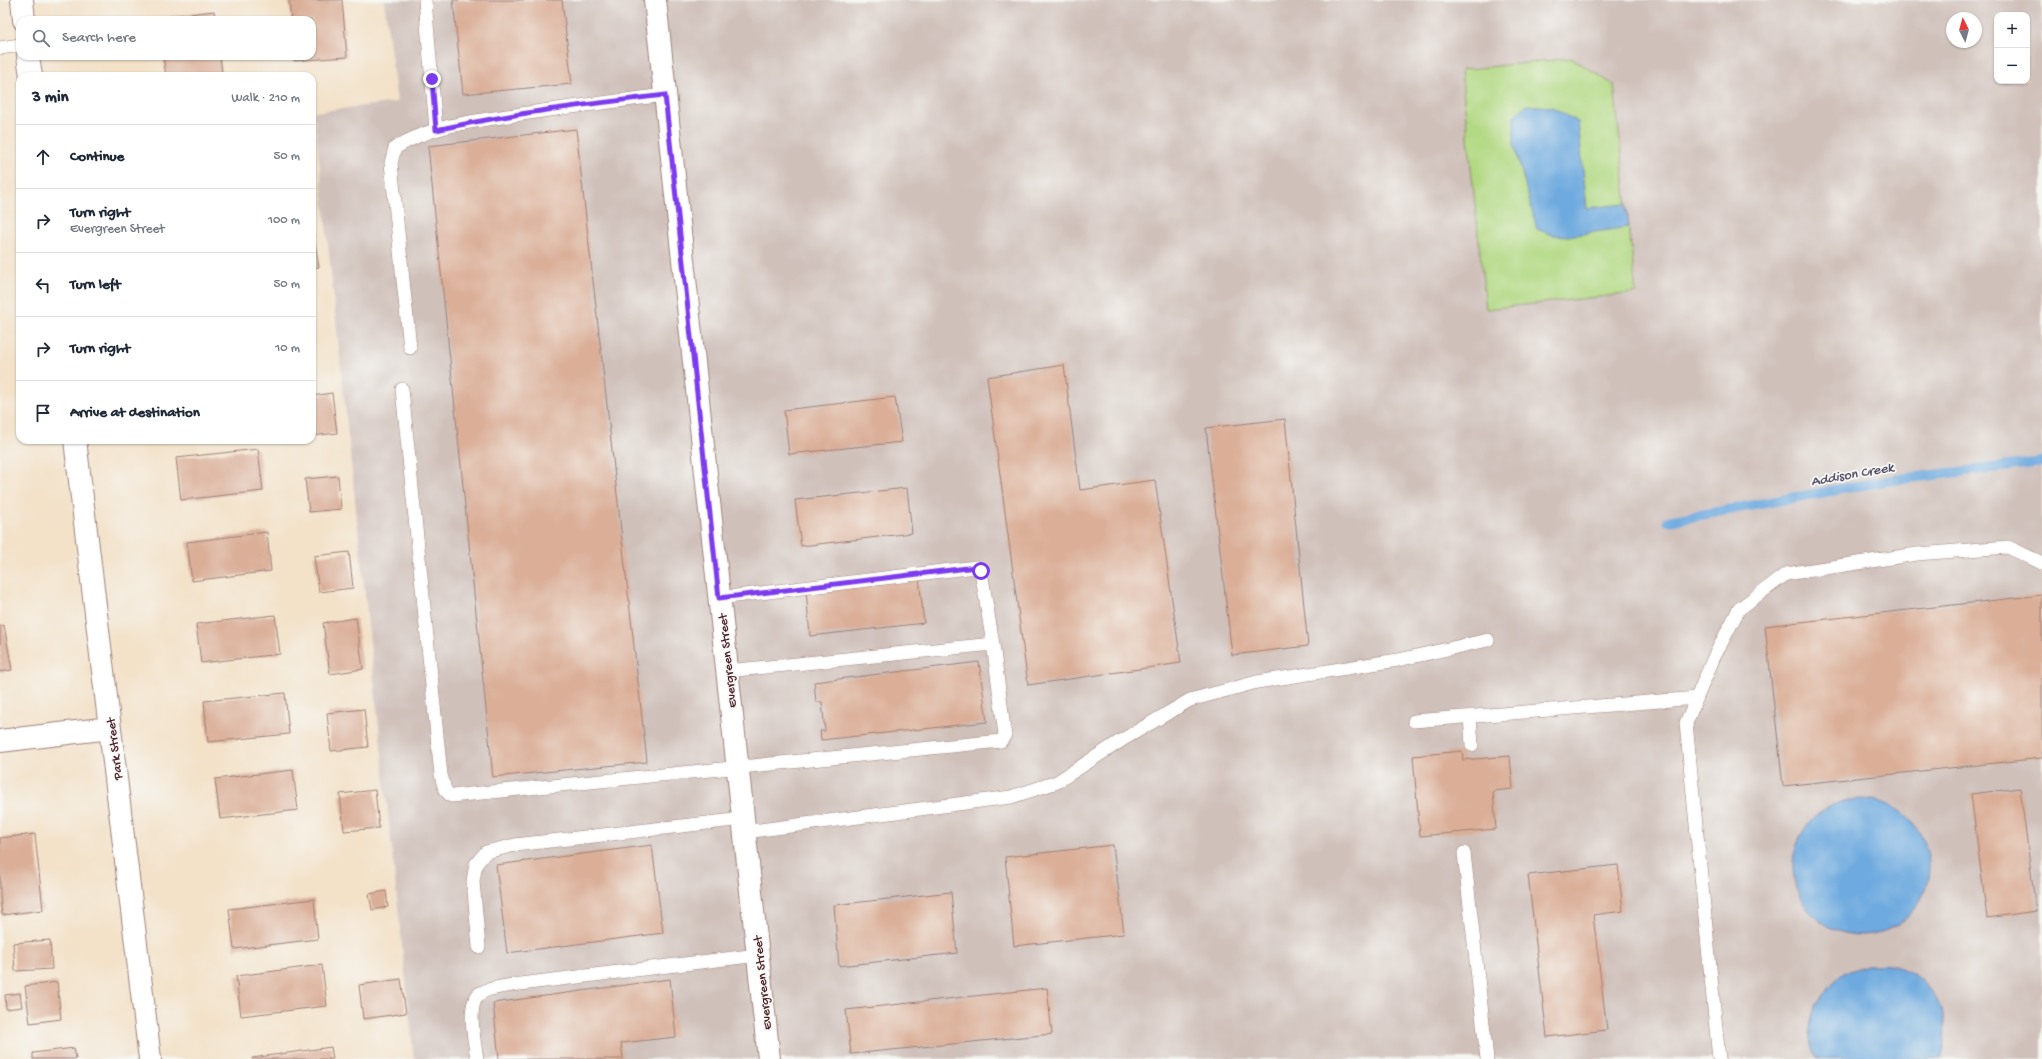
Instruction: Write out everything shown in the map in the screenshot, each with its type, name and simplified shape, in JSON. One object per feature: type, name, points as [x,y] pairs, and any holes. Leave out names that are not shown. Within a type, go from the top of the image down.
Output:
[{"type":"street","points":[[22,0],[24,16]]},
{"type":"street","name":"Evergreen Street","points":[[655,0],[769,1059]]},
{"type":"street","points":[[29,60],[30,72]]},
{"type":"street","name":"Park Street","points":[[75,444],[150,1059]]},
{"type":"street","points":[[0,741],[110,728]]},
{"type":"lane","points":[[425,0],[436,130]]},
{"type":"lane","points":[[0,48],[16,46]]},
{"type":"lane","points":[[410,348],[391,163],[395,148],[409,139],[436,130],[471,122],[588,104],[665,95]]},
{"type":"lane","points":[[402,389],[439,760],[445,790],[451,796],[1001,741],[1005,735],[993,644],[981,571],[976,567],[719,598]]},
{"type":"lane","points":[[1719,1059],[1686,723],[1739,609],[1786,574],[1917,554],[2008,547],[2042,563]]},
{"type":"lane","points":[[479,947],[473,881],[476,864],[486,852],[515,845],[744,826],[1011,797],[1057,782],[1122,740],[1190,700],[1256,682],[1398,660],[1488,640]]},
{"type":"lane","points":[[727,671],[993,644]]},
{"type":"lane","points":[[1414,721],[1697,698]]},
{"type":"lane","points":[[1470,716],[1472,745]]},
{"type":"lane","points":[[1464,853],[1487,1059]]},
{"type":"lane","points":[[477,1059],[472,1011],[474,1001],[480,993],[512,985],[758,955]]},
{"type":"shaded area","points":[[384,0],[2042,0],[2042,1059],[414,1059],[316,131],[316,112],[397,102]]},
{"type":"green space","points":[[1572,58],[1614,85],[1636,293],[1486,309],[1461,70]]},
{"type":"water","points":[[1526,105],[1552,107],[1578,122],[1587,208],[1626,204],[1629,227],[1568,236],[1553,235],[1537,229],[1514,144],[1514,116]]},
{"type":"water","points":[[1861,799],[1887,804],[1909,819],[1924,841],[1929,867],[1924,893],[1909,915],[1887,930],[1861,935],[1835,930],[1813,915],[1798,893],[1793,867],[1798,841],[1813,819],[1835,804]]},
{"type":"water","points":[[1867,965],[1889,965],[1904,970],[1918,977],[1928,987],[1937,1000],[1942,1013],[1945,1028],[1944,1044],[1940,1059],[1816,1059],[1810,1035],[1811,1023],[1819,1001],[1834,982],[1844,974]]},
{"type":"building","points":[[289,0],[342,0],[347,57],[316,59],[316,16],[291,16]]},
{"type":"building","points":[[453,0],[562,0],[572,84],[463,94]]},
{"type":"building","points":[[214,11],[215,16],[172,16]]},
{"type":"building","points":[[164,60],[220,60],[222,72],[165,72]]},
{"type":"building","points":[[576,129],[647,762],[493,777],[428,146]]},
{"type":"building","points":[[316,249],[319,267],[316,267]]},
{"type":"building","points":[[1064,365],[1080,490],[1155,480],[1181,663],[1028,685],[987,377]]},
{"type":"building","points":[[332,393],[337,433],[316,436],[316,395]]},
{"type":"building","points":[[895,397],[902,442],[789,454],[784,410]]},
{"type":"building","points":[[1285,419],[1308,646],[1232,655],[1206,428]]},
{"type":"building","points":[[258,449],[263,491],[181,500],[176,458]]},
{"type":"building","points":[[338,476],[341,509],[309,512],[305,479]]},
{"type":"building","points":[[907,488],[912,533],[801,546],[795,500]]},
{"type":"building","points":[[267,532],[271,571],[192,581],[187,542]]},
{"type":"building","points":[[349,552],[353,588],[319,592],[314,556]]},
{"type":"building","points":[[919,578],[924,623],[810,636],[806,590]]},
{"type":"building","points":[[2042,595],[2042,758],[1783,786],[1765,626]]},
{"type":"building","points":[[275,615],[280,654],[201,663],[196,624]]},
{"type":"building","points":[[356,618],[363,669],[330,674],[323,623]]},
{"type":"building","points":[[4,625],[12,670],[0,672],[0,626]]},
{"type":"building","points":[[979,662],[987,722],[821,740],[820,731],[825,731],[822,702],[816,702],[814,682]]},
{"type":"building","points":[[285,693],[289,734],[208,742],[204,701]]},
{"type":"building","points":[[364,709],[368,747],[331,751],[327,713]]},
{"type":"building","points":[[1462,751],[1463,760],[1510,756],[1513,789],[1493,791],[1496,829],[1420,836],[1413,756]]},
{"type":"building","points":[[293,770],[298,810],[220,819],[215,779]]},
{"type":"building","points":[[2020,788],[2036,911],[1987,918],[1971,794]]},
{"type":"building","points":[[375,790],[379,828],[344,831],[340,794]]},
{"type":"building","points":[[35,834],[43,910],[2,915],[0,896],[0,838]]},
{"type":"building","points":[[652,845],[663,933],[507,953],[496,865]]},
{"type":"building","points":[[1113,845],[1124,934],[1014,946],[1005,857]]},
{"type":"building","points":[[1618,865],[1623,911],[1593,915],[1607,1030],[1547,1037],[1528,875]]},
{"type":"building","points":[[386,891],[388,907],[372,910],[369,894]]},
{"type":"building","points":[[951,892],[957,953],[839,966],[834,905]]},
{"type":"building","points":[[314,899],[318,939],[234,949],[229,909]]},
{"type":"building","points":[[50,940],[52,969],[15,971],[13,943]]},
{"type":"building","points":[[322,965],[327,1006],[241,1016],[236,976]]},
{"type":"building","points":[[401,979],[406,1013],[363,1019],[359,985]]},
{"type":"building","points":[[670,979],[676,1037],[621,1043],[623,1059],[499,1059],[493,1003]]},
{"type":"building","points":[[57,982],[61,1019],[30,1023],[25,986]]},
{"type":"building","points":[[1047,988],[1052,1034],[851,1054],[846,1010]]},
{"type":"building","points":[[20,993],[22,1007],[6,1009],[5,995]]},
{"type":"building","points":[[331,1047],[333,1059],[252,1059],[252,1058]]},
{"type":"building","points":[[74,1048],[76,1059],[33,1059],[33,1053]]},
{"type":"waterway","name":"Addison Creek","points":[[1668,521],[1884,481],[2042,462]]},
{"type":"route","points":[[432,79],[436,130],[471,122],[588,104],[665,95],[719,598],[976,567],[981,571]]}]
